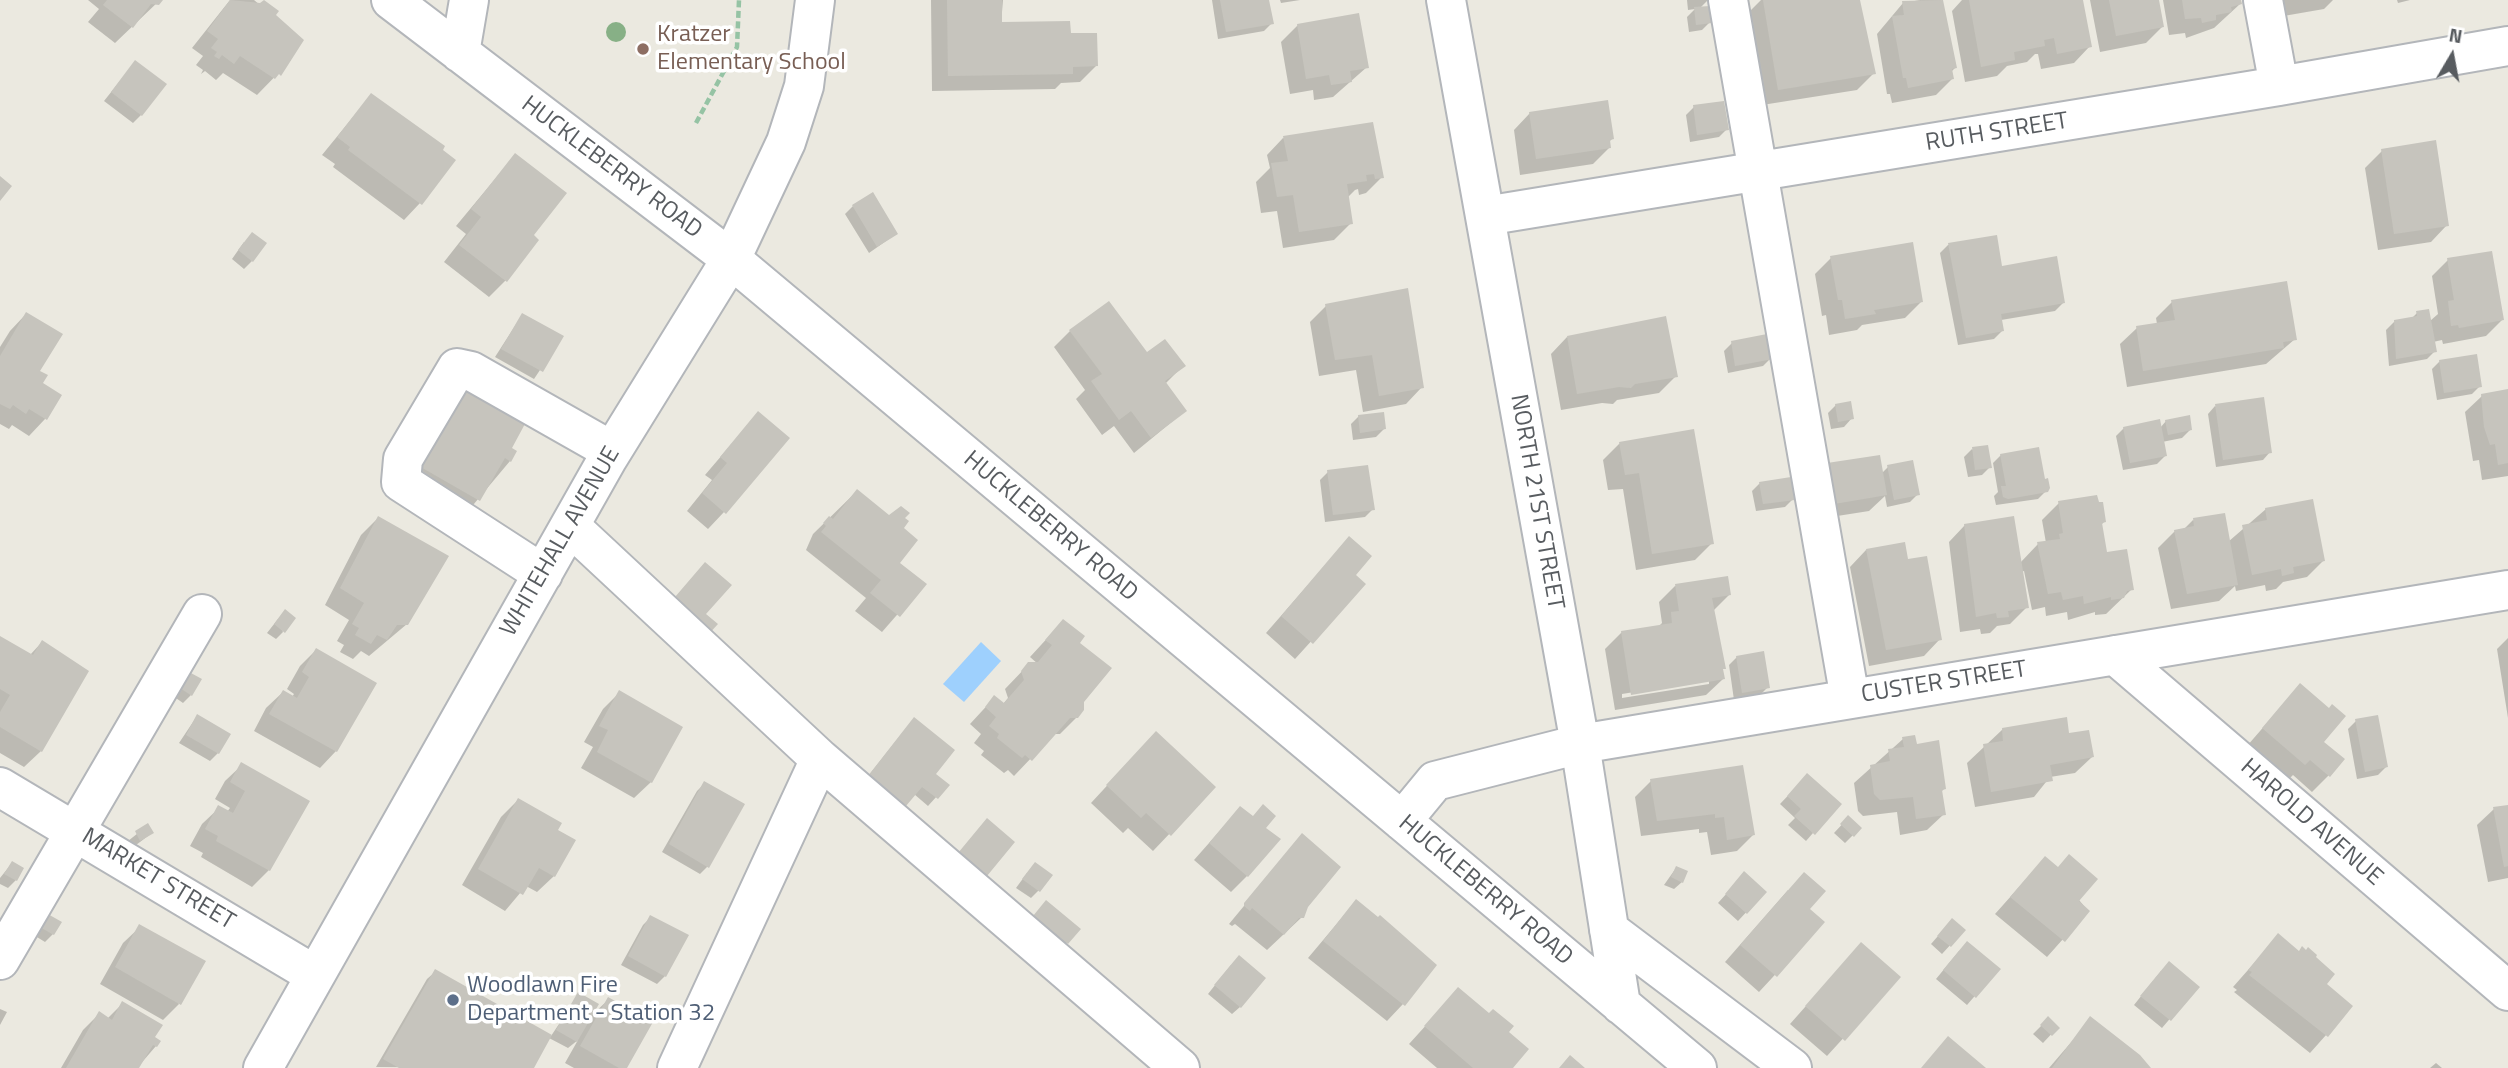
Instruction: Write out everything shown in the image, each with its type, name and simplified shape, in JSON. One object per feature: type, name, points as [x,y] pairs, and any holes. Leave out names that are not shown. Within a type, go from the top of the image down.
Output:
[{"type":"street","name":"HUCKLEBERRY ROAD","points":[[391,0],[731,259],[1698,1068]]},
{"type":"street","points":[[460,53],[469,0]]},
{"type":"street","name":"WHITEHALL AVENUE","points":[[263,1068],[612,451],[731,259],[786,142],[804,86],[815,0]]},
{"type":"street","name":"NORTH 21ST STREET","points":[[1446,0],[1580,744],[1620,1005]]},
{"type":"street","points":[[1728,0],[1850,699]]},
{"type":"street","points":[[2263,0],[2279,86]]},
{"type":"street","name":"RUTH STREET","points":[[1485,216],[2508,46]]},
{"type":"street","points":[[543,574],[401,482],[403,459],[457,368],[471,371],[612,451]]},
{"type":"street","points":[[571,527],[820,759],[1180,1068]]},
{"type":"street","name":"CUSTER STREET","points":[[1402,821],[1435,781],[1580,744],[2508,590]]},
{"type":"street","points":[[0,960],[202,614]]},
{"type":"street","name":"HAROLD AVENUE","points":[[2115,655],[2508,991]]},
{"type":"street","points":[[677,1068],[820,759]]},
{"type":"street","name":"MARKET STREET","points":[[0,788],[75,829],[315,975]]},
{"type":"street","points":[[1609,930],[1792,1068]]},
{"type":"path","points":[[696,123],[737,47],[739,0]]},
{"type":"water","points":[[981,642],[1001,661],[964,702],[943,684]]},
{"type":"building","points":[[107,0],[163,0],[159,5],[151,4],[133,28],[103,5]]},
{"type":"building","points":[[230,0],[260,3],[264,0],[279,11],[276,15],[304,40],[281,76],[279,74],[275,79],[240,56],[234,64],[222,55],[219,59],[214,56],[217,52],[211,48],[218,39],[207,31]]},
{"type":"building","points":[[947,0],[1002,0],[1002,22],[1070,21],[1071,33],[1097,33],[1098,66],[1073,67],[1073,74],[948,76]]},
{"type":"building","points":[[1220,0],[1269,0],[1274,24],[1226,32]]},
{"type":"building","points":[[1763,0],[1860,0],[1876,74],[1778,90]]},
{"type":"building","points":[[1943,0],[1957,68],[1952,69],[1954,79],[1908,88],[1906,78],[1903,78],[1892,16],[1904,15],[1902,1]]},
{"type":"building","points":[[1969,0],[2083,0],[2092,47],[2057,54],[2054,38],[2044,40],[2045,46],[2014,52],[2015,60],[1981,67]]},
{"type":"building","points":[[2109,0],[2159,0],[2164,27],[2116,36]]},
{"type":"building","points":[[2182,0],[2241,0],[2242,4],[2231,7],[2232,12],[2216,15],[2216,20],[2202,23],[2201,18],[2185,19]]},
{"type":"building","points":[[1710,6],[1712,23],[1696,25],[1694,7]]},
{"type":"building","points":[[1359,13],[1369,68],[1350,71],[1352,82],[1331,85],[1329,75],[1306,79],[1297,24]]},
{"type":"building","points":[[135,60],[167,84],[142,116],[111,92]]},
{"type":"building","points":[[371,93],[445,146],[443,150],[456,160],[422,205],[348,150],[350,147],[337,137]]},
{"type":"building","points":[[1608,100],[1614,139],[1610,140],[1611,148],[1536,159],[1529,112]]},
{"type":"building","points":[[1724,101],[1729,130],[1697,135],[1693,105]]},
{"type":"building","points":[[1373,122],[1384,178],[1375,179],[1374,174],[1366,175],[1367,181],[1347,184],[1353,224],[1299,232],[1293,195],[1277,197],[1271,163],[1288,161],[1283,136]]},
{"type":"building","points":[[2436,140],[2449,226],[2394,234],[2381,149]]},
{"type":"building","points":[[515,153],[567,193],[534,235],[539,240],[507,282],[459,245],[481,217],[471,209]]},
{"type":"building","points":[[0,176],[12,186],[0,201]]},
{"type":"building","points":[[873,192],[898,234],[877,247],[852,205]]},
{"type":"building","points":[[252,232],[267,243],[253,262],[238,250]]},
{"type":"building","points":[[1997,235],[2002,266],[2057,256],[2065,303],[2001,314],[2004,331],[1966,338],[1948,243]]},
{"type":"building","points":[[1913,242],[1923,302],[1874,310],[1876,314],[1845,319],[1842,300],[1838,300],[1830,256]]},
{"type":"building","points":[[2492,251],[2504,320],[2459,328],[2458,325],[2451,326],[2448,301],[2454,300],[2447,258]]},
{"type":"building","points":[[2287,281],[2297,340],[2283,342],[2284,348],[2143,371],[2136,326],[2175,320],[2171,300]]},
{"type":"building","points":[[1408,288],[1424,388],[1379,396],[1372,355],[1335,360],[1325,304]]},
{"type":"building","points":[[1109,301],[1147,352],[1165,339],[1186,366],[1165,381],[1187,411],[1151,438],[1131,411],[1119,420],[1091,381],[1102,374],[1069,330]]},
{"type":"building","points":[[2429,309],[2437,352],[2396,359],[2394,320],[2417,316],[2416,311]]},
{"type":"building","points":[[26,312],[63,334],[40,371],[48,375],[43,383],[62,395],[47,420],[29,409],[26,414],[13,405],[10,409],[0,404],[0,356]]},
{"type":"building","points":[[522,313],[564,336],[543,372],[501,349]]},
{"type":"building","points":[[1666,316],[1678,377],[1635,384],[1631,388],[1619,387],[1577,394],[1567,336]]},
{"type":"building","points":[[1767,334],[1773,359],[1735,366],[1731,341]]},
{"type":"building","points":[[2477,354],[2482,387],[2444,393],[2439,360]]},
{"type":"building","points":[[471,373],[533,409],[512,448],[517,451],[511,462],[505,458],[480,501],[419,466]]},
{"type":"building","points":[[2508,389],[2508,463],[2498,465],[2495,444],[2490,445],[2484,427],[2481,394]]},
{"type":"building","points":[[2264,397],[2272,453],[2223,460],[2215,404]]},
{"type":"building","points":[[1851,401],[1854,419],[1838,422],[1835,404]]},
{"type":"building","points":[[758,411],[790,438],[726,514],[702,493],[727,463],[720,457]]},
{"type":"building","points":[[1384,412],[1386,429],[1360,433],[1358,415]]},
{"type":"building","points":[[2190,415],[2192,430],[2168,435],[2165,420]]},
{"type":"building","points":[[2160,419],[2167,456],[2130,463],[2123,427]]},
{"type":"building","points":[[1694,429],[1714,544],[1652,554],[1639,473],[1625,475],[1619,442]]},
{"type":"building","points":[[1988,445],[1992,468],[1975,470],[1972,447]]},
{"type":"building","points":[[2039,447],[2045,479],[2048,478],[2050,488],[2048,492],[2008,499],[2003,497],[2001,486],[2006,486],[2000,454]]},
{"type":"building","points":[[1880,455],[1887,495],[1834,504],[1827,463]]},
{"type":"building","points":[[1913,460],[1920,495],[1894,500],[1887,465]]},
{"type":"building","points":[[1368,465],[1375,510],[1333,515],[1327,470]]},
{"type":"building","points":[[1791,477],[1795,500],[1763,504],[1759,482]]},
{"type":"building","points":[[857,489],[889,515],[901,506],[910,513],[905,518],[909,521],[904,528],[918,540],[900,563],[927,584],[900,617],[870,593],[881,580],[821,532],[826,526],[823,523],[829,516],[833,519]]},
{"type":"building","points":[[2097,495],[2099,502],[2103,502],[2106,522],[2102,523],[2107,552],[2127,549],[2134,590],[2127,591],[2124,598],[2111,600],[2111,597],[2084,604],[2083,596],[2063,600],[2061,592],[2048,594],[2037,542],[2060,539],[2059,534],[2063,533],[2058,501]]},
{"type":"building","points":[[2313,499],[2325,561],[2293,567],[2294,573],[2282,576],[2281,569],[2252,575],[2242,525],[2267,520],[2265,508]]},
{"type":"building","points":[[2225,513],[2238,585],[2187,594],[2174,530],[2194,526],[2193,518]]},
{"type":"building","points":[[378,516],[449,556],[408,625],[397,625],[387,640],[377,635],[371,644],[355,635],[359,628],[352,624],[364,603],[340,588]]},
{"type":"building","points":[[2014,516],[2029,608],[2008,611],[2009,617],[1997,618],[1996,613],[1976,617],[1964,524]]},
{"type":"building","points":[[1349,536],[1372,556],[1356,575],[1366,584],[1313,644],[1281,616]]},
{"type":"building","points":[[1905,542],[1908,559],[1927,556],[1942,640],[1886,650],[1866,549]]},
{"type":"building","points":[[705,562],[732,585],[706,614],[718,624],[706,637],[669,604]]},
{"type":"building","points":[[1728,576],[1731,595],[1712,598],[1726,669],[1723,669],[1725,679],[1631,695],[1621,631],[1672,623],[1671,612],[1679,611],[1675,584]]},
{"type":"building","points":[[285,609],[296,618],[285,633],[274,624]]},
{"type":"building","points":[[1063,619],[1085,636],[1080,643],[1112,668],[1084,702],[1084,710],[1078,718],[1070,718],[1032,761],[1025,755],[1022,758],[997,738],[999,734],[989,726],[996,717],[985,707],[994,695],[1004,703],[1024,680],[1021,671],[1028,662],[1038,662],[1052,645],[1045,640]]},
{"type":"building","points":[[0,636],[33,655],[42,640],[89,671],[42,752],[0,727],[0,712],[10,695],[0,689]]},
{"type":"building","points":[[316,648],[377,683],[337,752],[269,714],[283,690],[297,698],[309,677],[302,672]]},
{"type":"building","points":[[1764,651],[1770,688],[1742,693],[1736,656]]},
{"type":"building","points":[[189,672],[202,679],[192,696],[180,688]]},
{"type":"building","points":[[2300,683],[2329,708],[2332,704],[2346,716],[2324,742],[2345,759],[2330,777],[2310,760],[2305,765],[2262,728]]},
{"type":"building","points":[[619,690],[683,727],[652,783],[597,752],[608,730],[599,726]]},
{"type":"building","points":[[197,714],[231,734],[219,754],[186,735]]},
{"type":"building","points":[[2378,715],[2388,767],[2365,772],[2355,719]]},
{"type":"building","points":[[914,717],[955,750],[936,774],[950,785],[938,799],[922,787],[906,806],[868,776]]},
{"type":"building","points":[[2067,717],[2069,733],[2089,730],[2094,757],[2050,765],[2053,781],[1991,792],[1983,744],[2003,741],[2002,728]]},
{"type":"building","points":[[1156,731],[1216,787],[1171,836],[1146,813],[1141,818],[1106,785]]},
{"type":"building","points":[[1915,735],[1917,744],[1939,740],[1946,789],[1942,790],[1946,815],[1916,819],[1913,797],[1880,800],[1874,794],[1870,765],[1890,761],[1888,749],[1904,747],[1902,737]]},
{"type":"building","points":[[241,762],[310,801],[270,871],[216,841],[218,836],[205,829],[218,805],[233,813],[245,791],[230,782]]},
{"type":"building","points":[[1743,765],[1755,835],[1727,840],[1724,817],[1715,818],[1715,814],[1657,821],[1650,779]]},
{"type":"building","points":[[1807,773],[1842,804],[1815,835],[1794,816],[1801,809],[1787,796]]},
{"type":"building","points":[[704,781],[745,804],[709,868],[669,844]]},
{"type":"building","points":[[518,798],[562,823],[558,830],[576,840],[555,877],[539,868],[523,895],[478,869]]},
{"type":"building","points":[[1263,804],[1276,816],[1266,828],[1281,839],[1248,877],[1209,843],[1240,806],[1253,816]]},
{"type":"building","points":[[2508,805],[2508,866],[2504,867],[2493,807]]},
{"type":"building","points":[[1848,815],[1862,828],[1854,837],[1840,824]]},
{"type":"building","points":[[987,818],[1015,842],[987,876],[958,853]]},
{"type":"building","points":[[148,823],[154,833],[140,841],[135,831]]},
{"type":"building","points":[[1302,833],[1341,867],[1308,907],[1304,918],[1299,918],[1284,935],[1252,908],[1250,911],[1244,903]]},
{"type":"building","points":[[2069,854],[2098,879],[2079,901],[2090,911],[2065,942],[2010,897],[2045,856],[2058,867]]},
{"type":"building","points":[[12,861],[24,868],[17,881],[4,874]]},
{"type":"building","points":[[1035,862],[1053,875],[1040,892],[1022,879]]},
{"type":"building","points":[[1676,866],[1688,871],[1683,883],[1671,877]]},
{"type":"building","points":[[1744,871],[1767,892],[1747,914],[1725,894]]},
{"type":"building","points":[[1804,872],[1826,891],[1810,909],[1825,922],[1777,977],[1740,945]]},
{"type":"building","points":[[1356,899],[1378,917],[1380,915],[1437,965],[1405,1006],[1323,941]]},
{"type":"building","points":[[1046,900],[1081,929],[1068,944],[1033,916]]},
{"type":"building","points":[[46,913],[62,922],[54,935],[38,926]]},
{"type":"building","points":[[650,915],[689,935],[666,977],[628,956]]},
{"type":"building","points":[[1952,918],[1966,930],[1951,947],[1937,936]]},
{"type":"building","points":[[139,924],[206,961],[181,1005],[115,967]]},
{"type":"building","points":[[2278,933],[2299,951],[2302,946],[2306,950],[2308,947],[2317,955],[2316,957],[2335,974],[2327,984],[2353,1006],[2328,1037],[2249,975],[2252,972],[2248,970]]},
{"type":"building","points":[[1967,941],[2001,969],[1976,998],[1943,970]]},
{"type":"building","points":[[1861,942],[1901,977],[1845,1041],[1805,1006]]},
{"type":"building","points":[[1239,955],[1266,978],[1241,1008],[1214,985]]},
{"type":"building","points":[[2169,961],[2200,987],[2171,1021],[2140,996]]},
{"type":"building","name":"Woodlawn Fire Department - Station 32","points":[[435,969],[552,1035],[534,1068],[399,1068],[383,1059]]},
{"type":"building","points":[[1458,987],[1489,1013],[1493,1009],[1514,1026],[1509,1032],[1529,1049],[1513,1068],[1473,1068],[1424,1026]]},
{"type":"building","points":[[578,992],[599,1004],[577,1042],[556,1030]]},
{"type":"building","points":[[608,997],[653,1022],[627,1068],[619,1068],[580,1046]]},
{"type":"building","points":[[122,1001],[163,1025],[155,1037],[161,1041],[157,1047],[153,1045],[139,1068],[66,1068],[99,1011],[112,1020]]},
{"type":"building","points":[[2048,1016],[2060,1028],[2052,1036],[2040,1025]]},
{"type":"building","points":[[2090,1016],[2140,1055],[2151,1068],[2052,1068]]},
{"type":"building","points":[[1948,1036],[1986,1068],[1921,1068]]},
{"type":"building","points":[[1570,1055],[1585,1068],[1559,1068]]},
{"type":"place","name":"Kratzer Elementary School","points":[[643,49]]},
{"type":"place","name":"Woodlawn Fire Department - Station 32","points":[[453,1000]]}]
